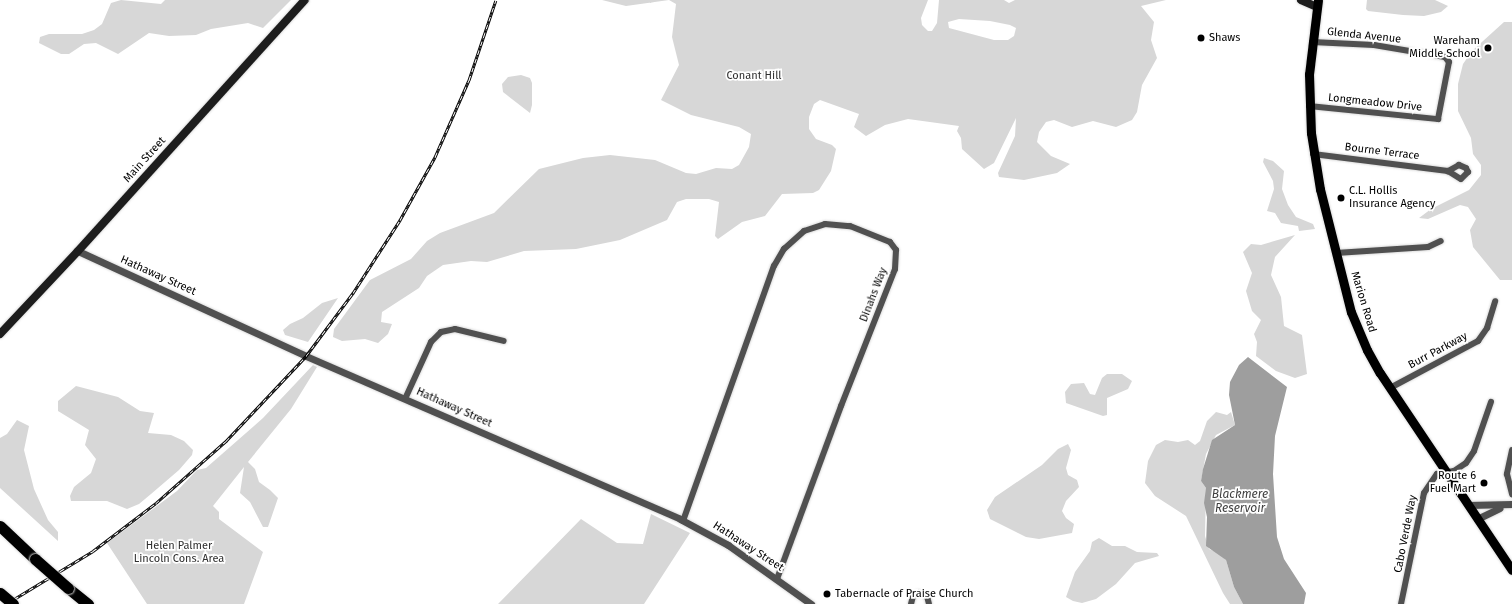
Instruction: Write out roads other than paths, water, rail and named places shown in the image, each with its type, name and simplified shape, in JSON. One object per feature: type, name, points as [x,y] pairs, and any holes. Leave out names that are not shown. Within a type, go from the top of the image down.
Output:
[{"type":"highway","points":[[0,526],[35,559],[88,604]]},
{"type":"highway","points":[[0,593],[12,604]]},
{"type":"main road","name":"Main Street","points":[[0,334],[78,251],[305,0]]},
{"type":"main road","points":[[1301,0],[1318,3]]},
{"type":"main road","name":"Marion Road","points":[[1318,3],[1312,42],[1309,106],[1313,154],[1336,253],[1358,332],[1390,388],[1512,570]]},
{"type":"street","name":"Glenda Avenue","points":[[1312,42],[1374,45],[1447,58],[1448,71],[1438,119]]},
{"type":"street","name":"Longmeadow Drive","points":[[1309,106],[1438,119]]},
{"type":"street","name":"Bourne Terrace","points":[[1313,154],[1448,171]]},
{"type":"street","name":"Dinahs Way","points":[[683,521],[774,266],[784,249],[804,231],[825,224],[850,226],[890,242],[896,250],[895,269],[841,406],[777,579]]},
{"type":"street","points":[[1336,253],[1428,248],[1441,241]]},
{"type":"street","name":"Hathaway Street","points":[[78,251],[406,399],[683,521],[728,545],[811,604]]},
{"type":"street","name":"Burr Parkway","points":[[1390,388],[1478,342],[1487,328],[1494,301]]},
{"type":"street","points":[[406,399],[431,342],[441,332],[455,329],[504,341]]},
{"type":"street","name":"Cabo Verde Way","points":[[1401,604],[1421,502],[1432,479],[1437,474],[1454,471],[1466,463],[1474,451],[1491,402]]},
{"type":"street","points":[[1512,450],[1507,474],[1512,494]]},
{"type":"street","points":[[1468,505],[1512,505]]},
{"type":"street","points":[[1477,519],[1493,509],[1512,505]]},
{"type":"street","points":[[911,604],[913,596],[918,593],[927,596],[929,604]]},
{"type":"water","name":"Blackmere Reservoir","points":[[1248,357],[1287,387],[1275,436],[1273,474],[1277,537],[1284,559],[1306,593],[1304,604],[1243,604],[1234,587],[1226,560],[1206,546],[1207,517],[1204,503],[1206,488],[1201,481],[1203,469],[1212,440],[1235,425],[1229,395],[1230,382],[1239,365]]},
{"type":"railway","points":[[6,604],[93,551],[156,503],[226,441],[306,356],[353,293],[400,220],[435,157],[469,80],[496,0]]},
{"type":"place","name":"Shaws","points":[[1201,38]]},
{"type":"place","name":"Wareham Middle School","points":[[1488,48]]},
{"type":"place","name":"C.L. Hollis Insurance Agency","points":[[1341,198]]},
{"type":"place","name":"Route 6 Fuel Mart","points":[[1484,483]]},
{"type":"place","name":"Tabernacle of Praise Church","points":[[827,594]]},
{"type":"park label","name":"Conant Hill","points":[[754,76]]},
{"type":"park label","name":"Helen Palmer Lincoln Cons. Area","points":[[179,553]]}]
